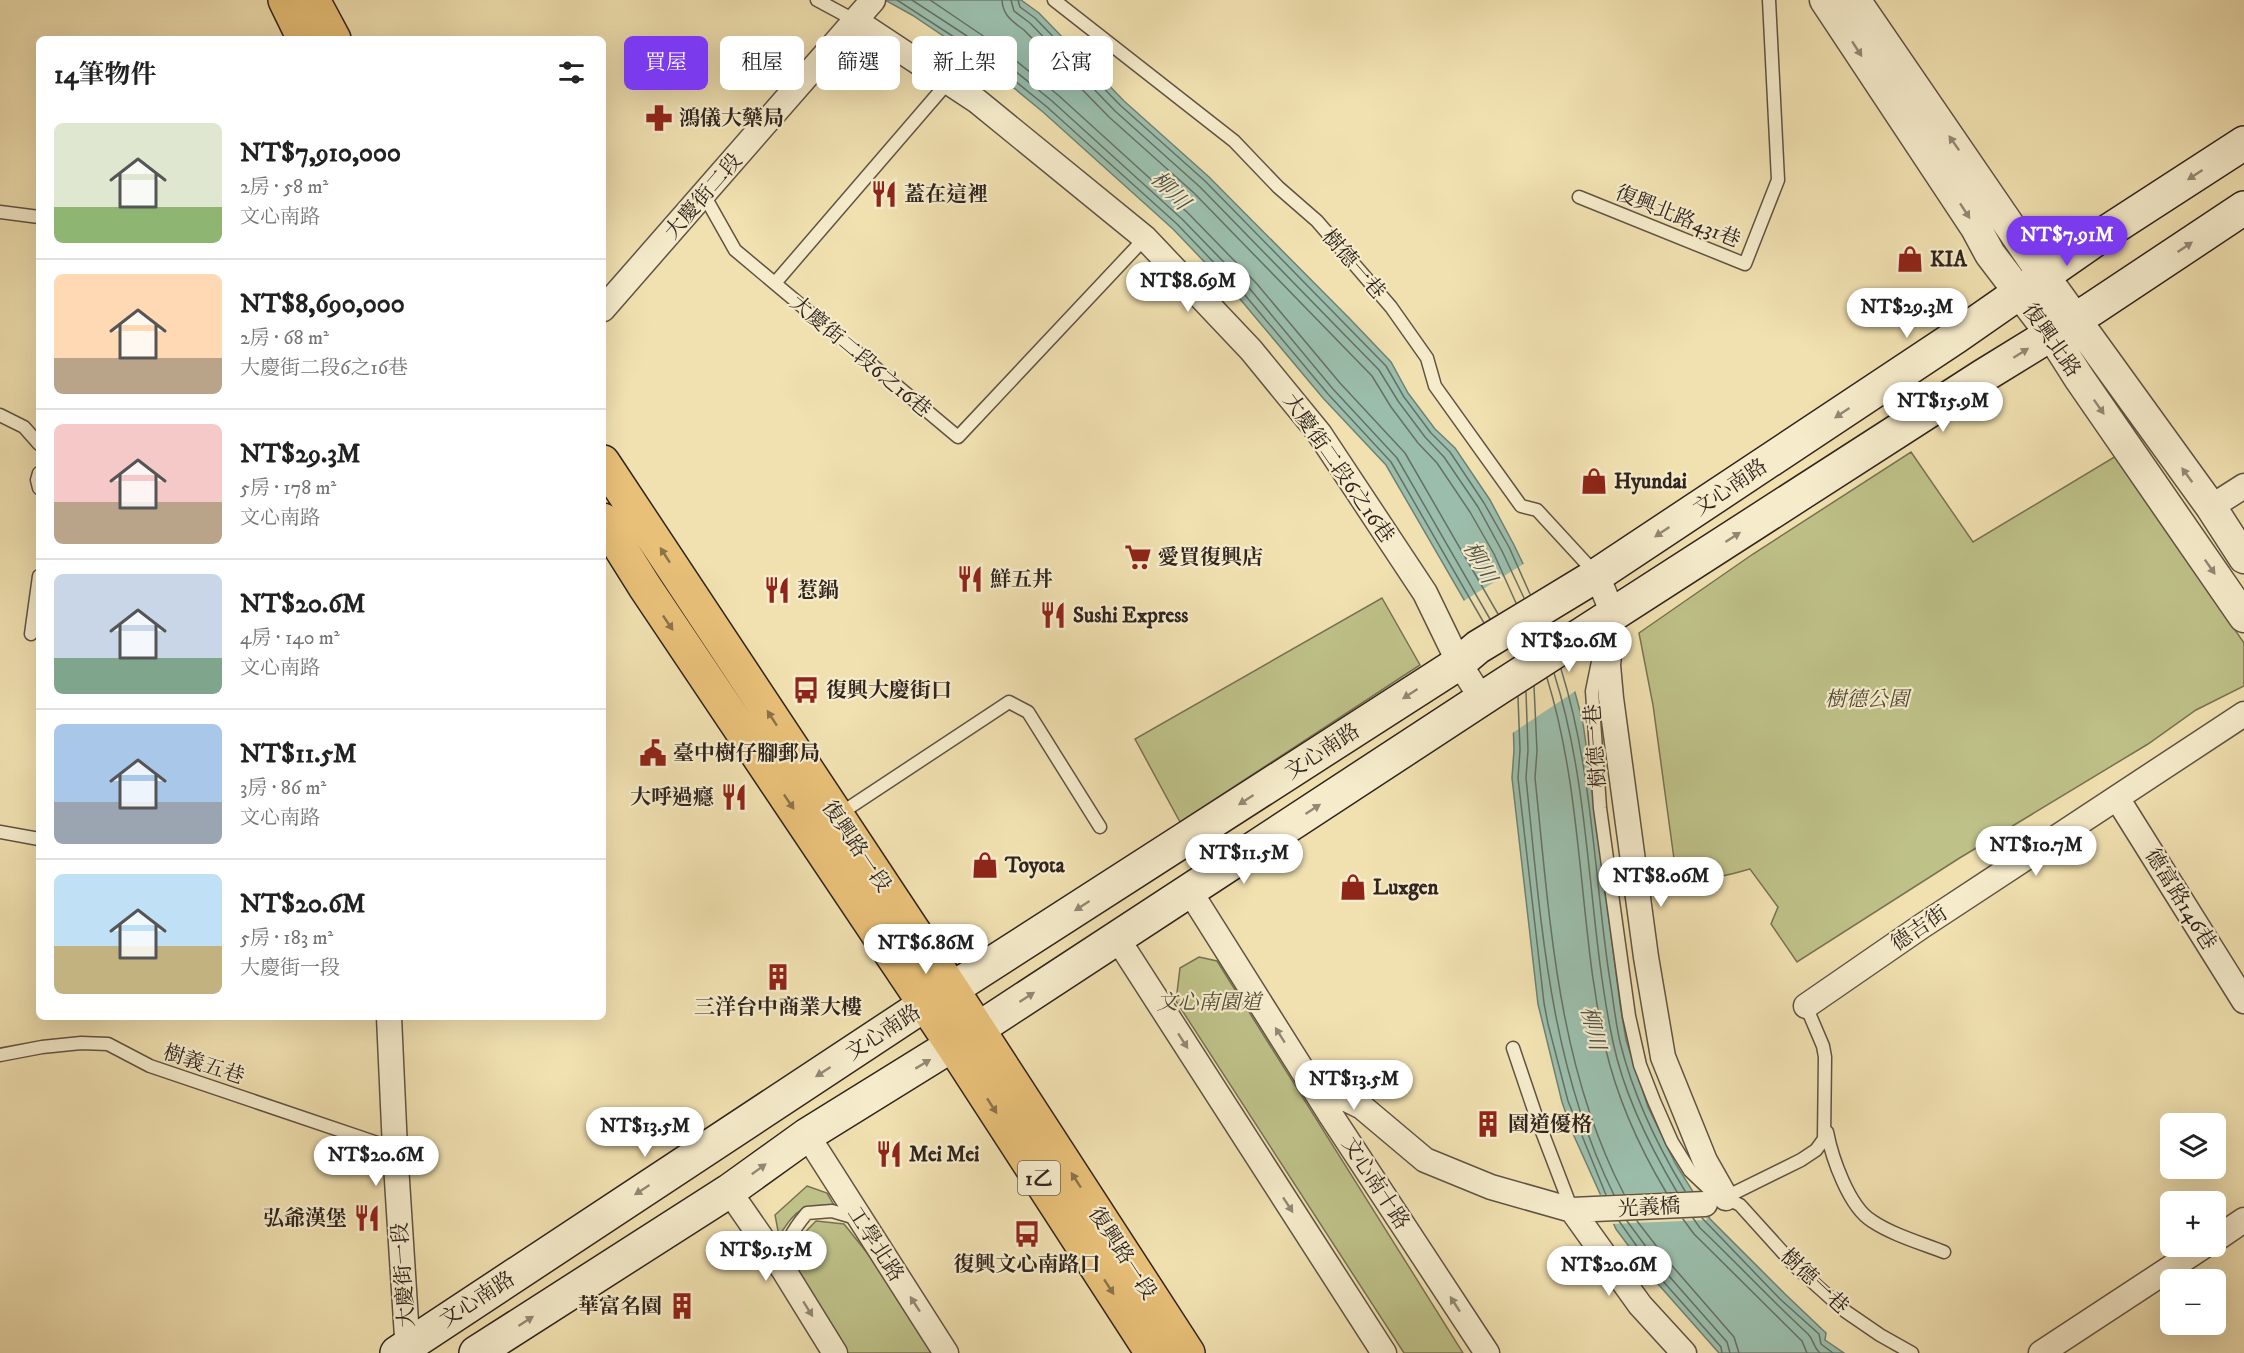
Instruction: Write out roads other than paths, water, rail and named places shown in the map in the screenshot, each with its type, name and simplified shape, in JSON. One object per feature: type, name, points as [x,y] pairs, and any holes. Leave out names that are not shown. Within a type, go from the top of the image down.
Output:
[{"type":"main road","points":[[285,0],[303,36]]},
{"type":"main road","points":[[313,0],[332,36]]},
{"type":"main road","name":"文心南路","points":[[404,1350],[924,1005],[1597,575],[1957,336],[2099,237],[2244,143]]},
{"type":"main road","name":"文心南路","points":[[476,1353],[729,1191],[807,1135],[966,1037],[1613,614],[2092,309],[2244,208]]},
{"type":"main road","name":"復興路一段","points":[[606,467],[952,989],[966,1037],[1152,1353]]},
{"type":"main road","name":"復興路一段","points":[[606,525],[645,588],[924,1005],[966,1037],[1188,1353]]},
{"type":"street","name":"復興北路","points":[[1825,0],[1976,228],[1990,254],[2032,284]]},
{"type":"street","name":"復興北路","points":[[1855,0],[2032,284],[2063,326],[2122,386],[2211,507],[2244,558]]},
{"type":"street","name":"大慶街二段6之16巷","points":[[864,11],[912,51]]},
{"type":"street","name":"大慶街二段","points":[[606,306],[864,11]]},
{"type":"street","name":"大慶街二段6之16巷","points":[[962,90],[1145,238],[1251,350],[1319,433],[1469,655],[1490,694]]},
{"type":"street","name":"復興北路","points":[[2063,326],[2079,378],[2244,617]]},
{"type":"street","points":[[2211,507],[2244,486]]},
{"type":"street","points":[[1597,575],[1613,614]]},
{"type":"street","name":"樹德一巷","points":[[1613,614],[1608,665],[1611,698],[1646,957],[1663,1057],[1705,1161],[1715,1201]]},
{"type":"street","name":"德吉街","points":[[1806,1006],[1922,926],[2244,714]]},
{"type":"street","name":"德富路146巷","points":[[2117,798],[2244,1001]]},
{"type":"street","name":"文心南十路","points":[[1189,890],[1487,1353]]},
{"type":"street","points":[[1117,938],[1384,1353]]},
{"type":"street","name":"大慶街一段","points":[[389,1020],[404,1350]]},
{"type":"street","name":"光義橋","points":[[1317,1092],[1348,1100],[1362,1107],[1425,1160],[1491,1187],[1583,1210],[1715,1201]]},
{"type":"street","name":"工學北路","points":[[807,1135],[946,1353]]},
{"type":"street","points":[[729,1191],[783,1269],[835,1353]]},
{"type":"street","points":[[1583,1210],[1640,1305],[1684,1353]]},
{"type":"street","points":[[2226,1232],[2244,1220]]},
{"type":"street","points":[[2041,1353],[2187,1257]]},
{"type":"lane","points":[[817,0],[864,11]]},
{"type":"lane","name":"樹德一巷","points":[[1054,0],[1234,141],[1278,187],[1317,221],[1397,316],[1427,358],[1435,386],[1521,506],[1537,510],[1597,575]]},
{"type":"lane","name":"復興北路431巷","points":[[1580,197],[1745,264],[1778,180],[1769,0]]},
{"type":"lane","name":"大慶街二段6之16巷","points":[[775,283],[941,90]]},
{"type":"lane","name":"大慶街二段6之16巷","points":[[704,195],[735,250],[958,437],[1145,238]]},
{"type":"lane","points":[[0,212],[36,216]]},
{"type":"lane","points":[[0,415],[24,427],[36,441]]},
{"type":"lane","points":[[31,634],[36,598]]},
{"type":"lane","points":[[837,816],[1009,702],[1028,712],[1100,827]]},
{"type":"lane","points":[[0,832],[36,838]]},
{"type":"lane","points":[[1715,1201],[1801,1160],[1816,1150],[1824,1139],[1825,1057],[1823,1046],[1806,1006]]},
{"type":"lane","name":"樹義五巷","points":[[0,1055],[61,1045],[108,1044],[150,1066],[395,1149]]},
{"type":"lane","points":[[1513,1048],[1536,1116],[1583,1210]]},
{"type":"lane","points":[[1824,1116],[1830,1146],[1839,1173],[1846,1188],[1864,1214],[1871,1221],[1944,1252]]},
{"type":"lane","name":"樹德一巷","points":[[1715,1201],[1740,1205],[1796,1267],[1845,1311],[1912,1353]]},
{"type":"lane","points":[[783,1269],[785,1249],[792,1231],[807,1213],[832,1211],[860,1220]]},
{"type":"water","name":"柳川","points":[[885,0],[1021,0],[1039,13],[1061,36],[1029,36],[1029,90],[1113,90],[1209,177],[1350,319],[1391,362],[1408,393],[1435,429],[1455,448],[1490,500],[1514,545],[1556,632],[1576,696],[1583,723],[1626,1040],[1648,1107],[1675,1163],[1710,1219],[1826,1333],[1825,1340],[1844,1353],[1719,1353],[1651,1276],[1616,1229],[1574,1136],[1562,1102],[1538,1004],[1512,778],[1514,750],[1512,688],[1386,465],[1323,398],[1240,299],[1173,229],[1016,90],[1017,36],[943,36]]},
{"type":"place","name":"鴻儀大藥局","points":[[659,118]]},
{"type":"place","name":"蓋在這裡","points":[[884,194]]},
{"type":"place","name":"KIA","points":[[1910,259]]},
{"type":"place","name":"Hyundai","points":[[1594,481]]},
{"type":"place","name":"愛買復興店","points":[[1138,557]]},
{"type":"place","name":"鮮五丼","points":[[970,579]]},
{"type":"place","name":"惹鍋","points":[[777,590]]},
{"type":"place","name":"Sushi Express","points":[[1053,615]]},
{"type":"place","name":"復興大慶街口","points":[[806,690]]},
{"type":"place","name":"臺中樹仔腳郵局","points":[[653,753]]},
{"type":"place","name":"大呼過癮","points":[[734,797]]},
{"type":"place","name":"Toyota","points":[[985,865]]},
{"type":"place","name":"Luxgen","points":[[1353,887]]},
{"type":"place","name":"三洋台中商業大樓","points":[[778,977]]},
{"type":"place","name":"園道優格","points":[[1488,1124]]},
{"type":"place","name":"Mei Mei","points":[[889,1154]]},
{"type":"place","name":"弘爺漢堡","points":[[367,1218]]},
{"type":"place","name":"復興文心南路口","points":[[1027,1234]]},
{"type":"place","name":"華富名園","points":[[682,1306]]},
{"type":"park label","name":"樹德公園","points":[[1867,699]]},
{"type":"park label","name":"文心南園道","points":[[1209,1002]]}]
